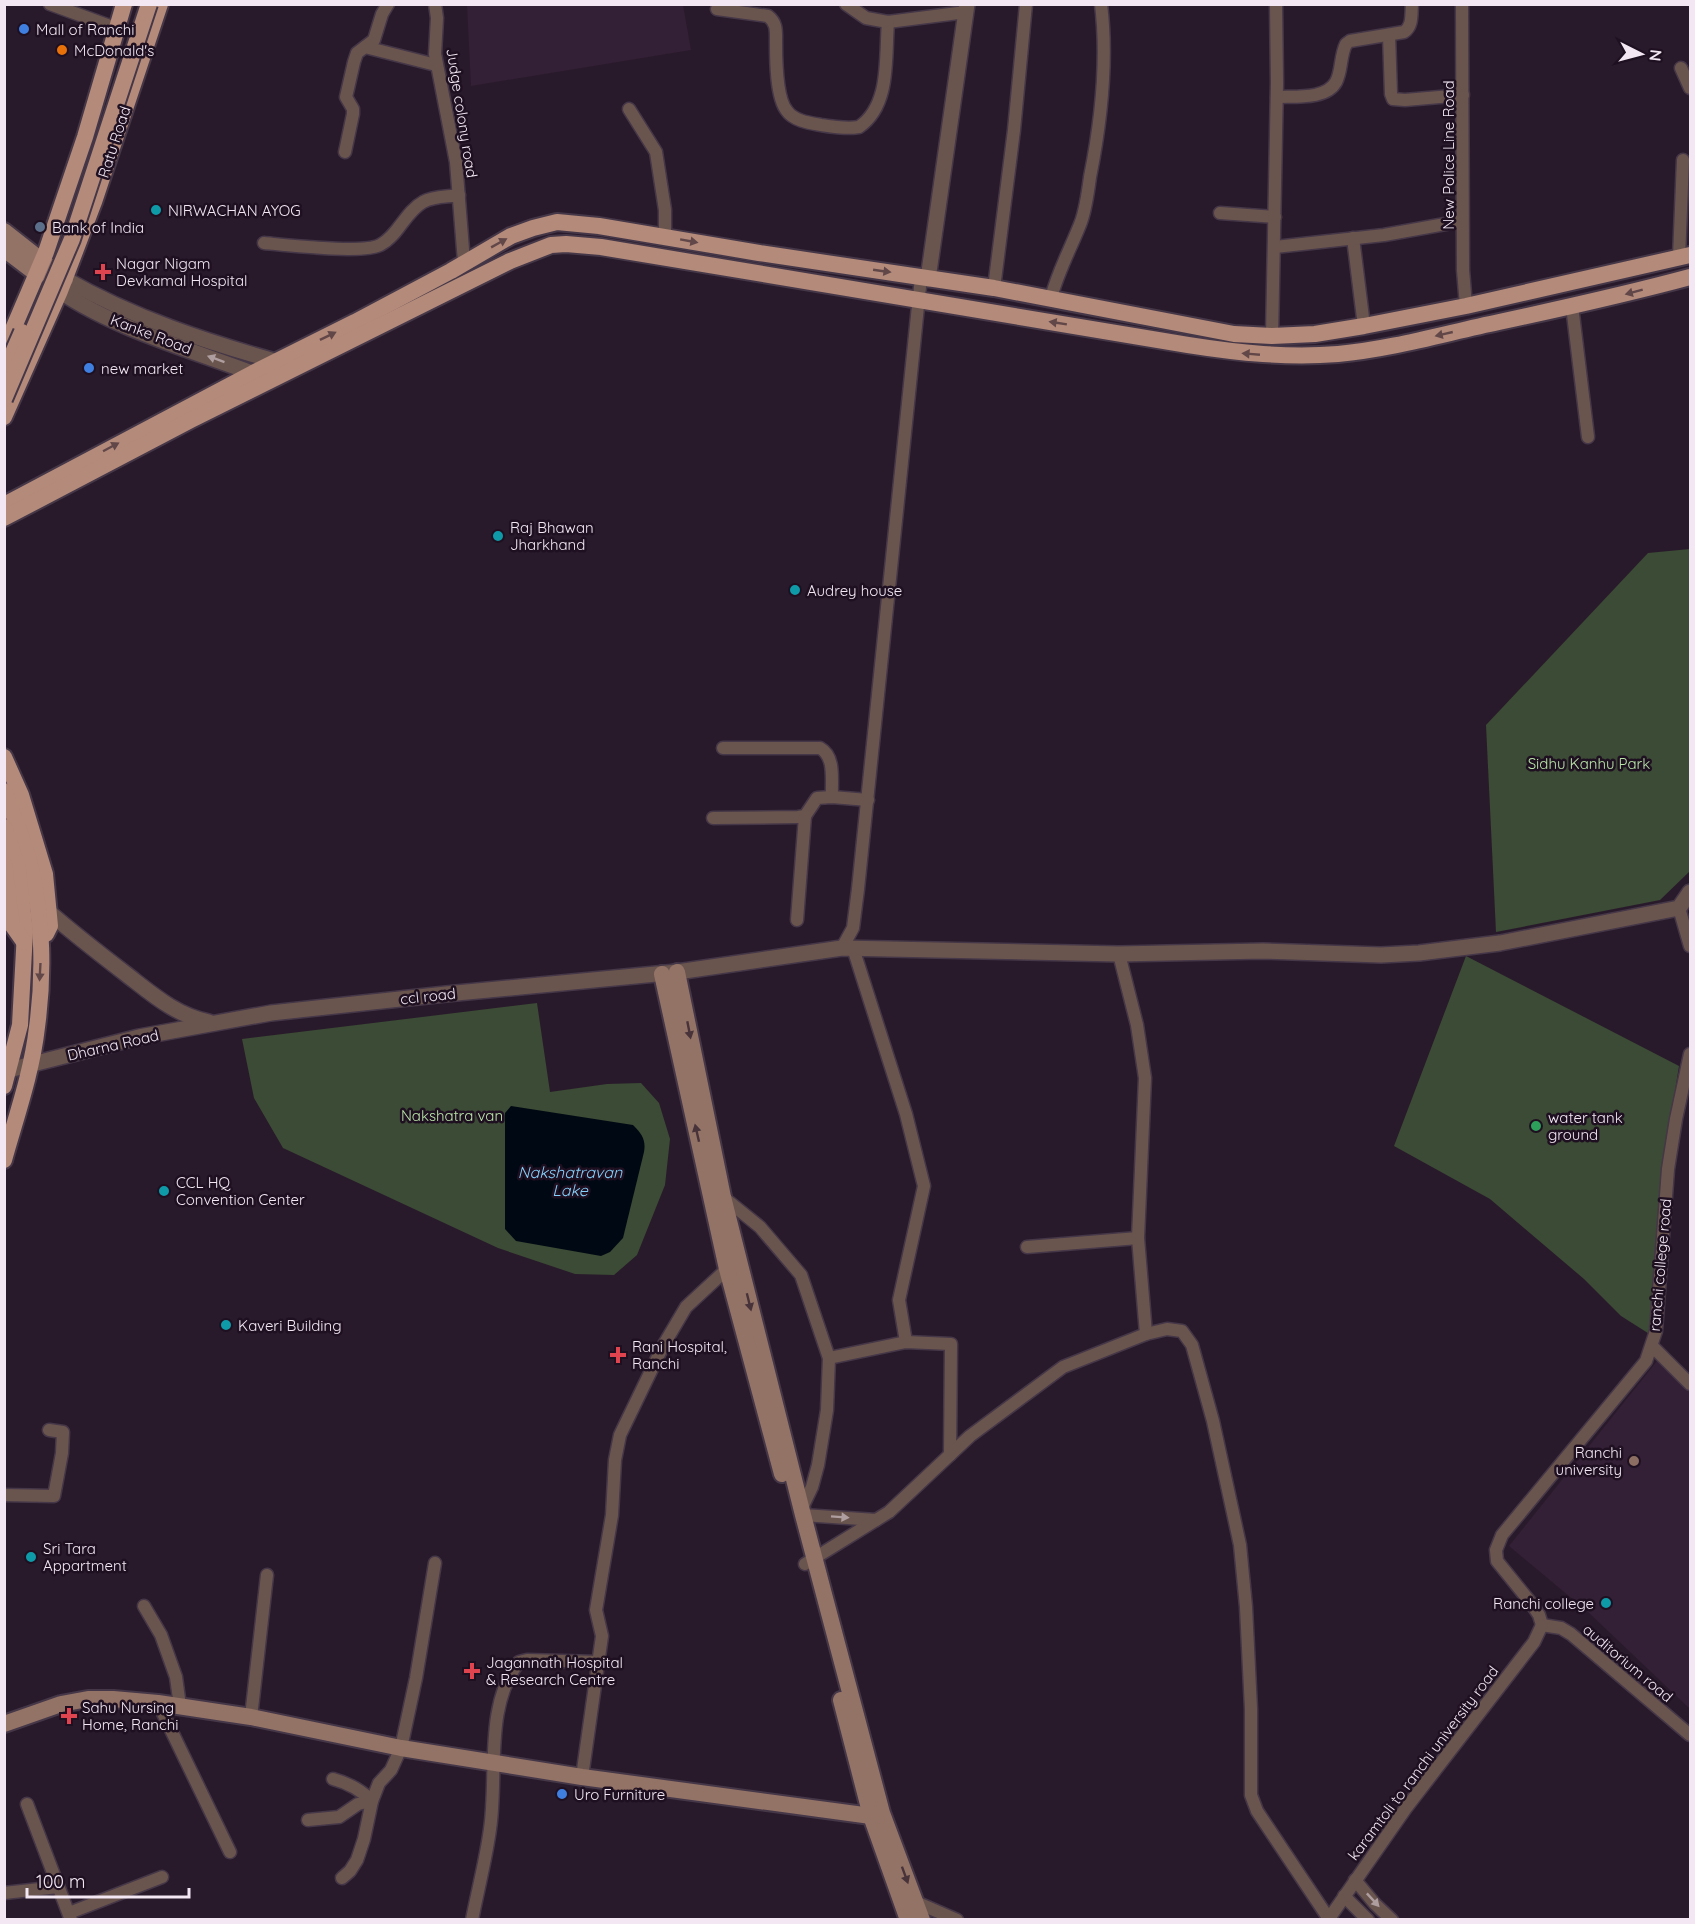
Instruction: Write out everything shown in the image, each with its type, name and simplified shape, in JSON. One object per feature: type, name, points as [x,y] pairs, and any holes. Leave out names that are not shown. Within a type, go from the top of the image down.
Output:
[{"type":"main road","name":"Ratu Road","points":[[4,350],[40,269],[118,29],[124,4]]},
{"type":"main road","points":[[4,373],[63,235],[138,4]]},
{"type":"main road","points":[[4,399],[72,239],[149,4]]},
{"type":"main road","name":"Ratu Road","points":[[4,417],[62,285],[94,202],[160,4]]},
{"type":"main road","points":[[4,506],[252,373],[451,271],[511,236],[557,222],[599,226],[994,288],[1234,334],[1272,336],[1315,334],[1364,326],[1466,306],[1685,256]]},
{"type":"main road","points":[[4,231],[40,269]]},
{"type":"main road","points":[[4,518],[271,380],[510,261],[551,244],[601,247],[1188,345],[1275,355],[1340,354],[1372,349],[1620,296],[1690,277]]},
{"type":"main road","points":[[5,250],[40,269],[62,285]]},
{"type":"main road","points":[[4,757],[21,795],[45,874],[50,926],[32,942]]},
{"type":"main road","points":[[4,791],[11,831],[35,888],[32,942],[20,1025],[7,1078]]},
{"type":"main road","points":[[4,864],[12,925],[32,942],[38,1028],[4,1160]]},
{"type":"main road","points":[[670,973],[723,1197],[734,1268],[803,1511],[810,1562]]},
{"type":"main road","points":[[670,973],[734,1268],[876,1814],[906,1898],[908,1920]]},
{"type":"main road","points":[[4,1724],[61,1704],[88,1699],[158,1703],[251,1717],[401,1748],[582,1777],[876,1814]]},
{"type":"main road","points":[[906,1898],[922,1920]]},
{"type":"street","points":[[50,4],[118,29]]},
{"type":"street","points":[[345,152],[353,114],[353,109],[346,97],[354,62],[357,53],[374,40],[382,14],[388,4]]},
{"type":"street","name":"Judge colony road","points":[[435,4],[436,65],[453,140],[464,262]]},
{"type":"street","points":[[846,4],[866,18],[888,22],[966,8],[920,300],[868,800],[853,928],[847,948],[906,1114],[924,1186],[899,1300],[906,1342]]},
{"type":"street","points":[[994,288],[1014,130],[1026,4]]},
{"type":"street","points":[[1051,298],[1059,271],[1081,222],[1097,140],[1104,24],[1101,4]]},
{"type":"street","points":[[1272,336],[1277,96],[1276,4]]},
{"type":"street","points":[[1277,96],[1307,96],[1330,88],[1336,82],[1346,44],[1350,41],[1404,32],[1409,29],[1412,4]]},
{"type":"street","name":"New Police Line Road","points":[[1462,4],[1462,221],[1466,306]]},
{"type":"street","points":[[717,9],[768,16],[773,20],[776,26],[776,64],[782,103],[786,110],[800,120],[838,127],[859,127],[872,115],[879,103],[884,76],[888,22]]},
{"type":"street","points":[[1389,35],[1393,99],[1463,95]]},
{"type":"street","points":[[365,47],[436,65]]},
{"type":"street","points":[[1680,68],[1690,88]]},
{"type":"street","points":[[628,109],[656,152],[665,210],[664,237]]},
{"type":"street","points":[[1683,160],[1685,256]]},
{"type":"street","points":[[264,243],[351,249],[376,247],[387,240],[421,203],[459,195]]},
{"type":"street","points":[[1220,213],[1275,217]]},
{"type":"street","points":[[1275,247],[1384,235],[1462,221]]},
{"type":"street","points":[[1353,238],[1364,326]]},
{"type":"street","name":"Kanke Road","points":[[62,285],[160,324],[297,367]]},
{"type":"street","name":"Kanke Road","points":[[62,285],[91,310],[271,380]]},
{"type":"street","points":[[1572,306],[1588,437]]},
{"type":"street","points":[[723,748],[820,748],[826,752],[830,760],[832,797]]},
{"type":"street","points":[[796,920],[805,816],[817,798],[868,800]]},
{"type":"street","points":[[713,818],[805,816]]},
{"type":"street","points":[[1690,892],[1679,908],[1690,946]]},
{"type":"street","name":"ccl road","points":[[50,913],[77,937],[168,1006],[194,1019],[217,1024],[271,1013],[670,973],[847,948],[1119,954],[1263,951],[1381,955],[1419,953],[1500,943],[1679,908]]},
{"type":"street","points":[[1119,954],[1137,1025],[1145,1078],[1138,1238],[1146,1334]]},
{"type":"street","name":"Dharna Road","points":[[7,1078],[30,1066],[139,1037],[217,1024]]},
{"type":"street","name":"ranchi college road","points":[[1542,1625],[1532,1603],[1497,1561],[1498,1542],[1646,1361],[1652,1346],[1656,1331],[1671,1146],[1690,1054]]},
{"type":"street","points":[[723,1197],[760,1227],[801,1275],[829,1358],[827,1410],[818,1465],[803,1511],[876,1520]]},
{"type":"street","points":[[1027,1247],[1138,1238]]},
{"type":"street","points":[[582,1777],[602,1636],[596,1610],[612,1515],[615,1460],[620,1435],[663,1346],[686,1307],[734,1268]]},
{"type":"street","points":[[810,1562],[889,1512],[970,1436],[1063,1367],[1146,1334],[1167,1329],[1182,1331],[1192,1345],[1213,1421],[1240,1545],[1246,1606],[1251,1709],[1251,1795],[1257,1811],[1328,1919]]},
{"type":"street","points":[[829,1358],[906,1342],[951,1344],[950,1455]]},
{"type":"street","points":[[1652,1346],[1690,1384]]},
{"type":"street","points":[[4,1495],[54,1496],[62,1454],[63,1432],[49,1430]]},
{"type":"street","points":[[342,1878],[357,1860],[379,1783],[391,1770],[401,1748],[416,1678],[435,1563]]},
{"type":"street","points":[[251,1717],[267,1575]]},
{"type":"street","points":[[144,1606],[161,1635],[176,1677],[180,1706]]},
{"type":"street","name":"karamtoli to ranchi university road","points":[[1328,1919],[1406,1808],[1534,1642],[1542,1625]]},
{"type":"street","name":"auditorium road","points":[[1542,1625],[1561,1628],[1571,1634],[1690,1735]]},
{"type":"street","points":[[472,1920],[490,1828],[492,1762],[504,1686],[519,1662],[527,1660],[598,1662]]},
{"type":"street","points":[[158,1703],[230,1852]]},
{"type":"street","points":[[333,1779],[345,1782],[362,1791],[372,1801]]},
{"type":"street","points":[[308,1820],[339,1817],[358,1804],[372,1801]]},
{"type":"street","points":[[27,1804],[70,1916],[162,1878]]},
{"type":"street","points":[[1355,1880],[1392,1920]]},
{"type":"street","points":[[4,1893],[58,1887]]},
{"type":"street","points":[[1344,1896],[1368,1920]]},
{"type":"street","points":[[906,1898],[957,1920]]},
{"type":"shaded area","points":[[467,5],[683,5],[691,50],[471,86]]},
{"type":"shaded area","name":"Ranchi university","points":[[1665,1351],[1690,1375],[1690,1709],[1588,1612],[1509,1546]]},
{"type":"green space","name":"Sidhu Kanhu Park","points":[[1690,549],[1689,872],[1660,900],[1496,932],[1486,725],[1648,553]]},
{"type":"green space","name":"water tank ground","points":[[1466,956],[1679,1066],[1660,1185],[1651,1335],[1621,1316],[1584,1279],[1490,1199],[1394,1146]]},
{"type":"green space","name":"Nakshatra van","points":[[537,1003],[550,1092],[607,1084],[641,1083],[659,1103],[670,1139],[665,1185],[637,1255],[614,1275],[575,1274],[498,1248],[283,1148],[254,1098],[242,1039]]},
{"type":"water","name":"Nakshatravan Lake","points":[[511,1106],[633,1125],[641,1134],[644,1141],[644,1152],[623,1238],[610,1252],[601,1256],[516,1241],[505,1229],[505,1113]]},
{"type":"place","name":"Mall of Ranchi","points":[[24,29]]},
{"type":"place","name":"McDonald's","points":[[62,50]]},
{"type":"place","name":"NIRWACHAN AYOG","points":[[156,210]]},
{"type":"place","name":"Bank of India","points":[[40,227]]},
{"type":"place","name":"Nagar Nigam Devkamal Hospital","points":[[103,272]]},
{"type":"place","name":"new market","points":[[89,368]]},
{"type":"place","name":"Raj Bhawan Jharkhand","points":[[498,536]]},
{"type":"place","name":"Audrey house","points":[[795,590]]},
{"type":"place","name":"water tank ground","points":[[1536,1126]]},
{"type":"place","name":"CCL HQ Convention Center","points":[[164,1191]]},
{"type":"place","name":"Kaveri Building","points":[[226,1325]]},
{"type":"place","name":"Rani Hospital, Ranchi","points":[[618,1355]]},
{"type":"place","name":"Ranchi university","points":[[1634,1461]]},
{"type":"place","name":"Sri Tara Appartment","points":[[31,1557]]},
{"type":"place","name":"Ranchi college","points":[[1606,1603]]},
{"type":"place","name":"Jagannath Hospital & Research Centre","points":[[472,1671]]},
{"type":"place","name":"Sahu Nursing Home, Ranchi","points":[[69,1716]]},
{"type":"place","name":"Uro Furniture","points":[[562,1794]]}]
